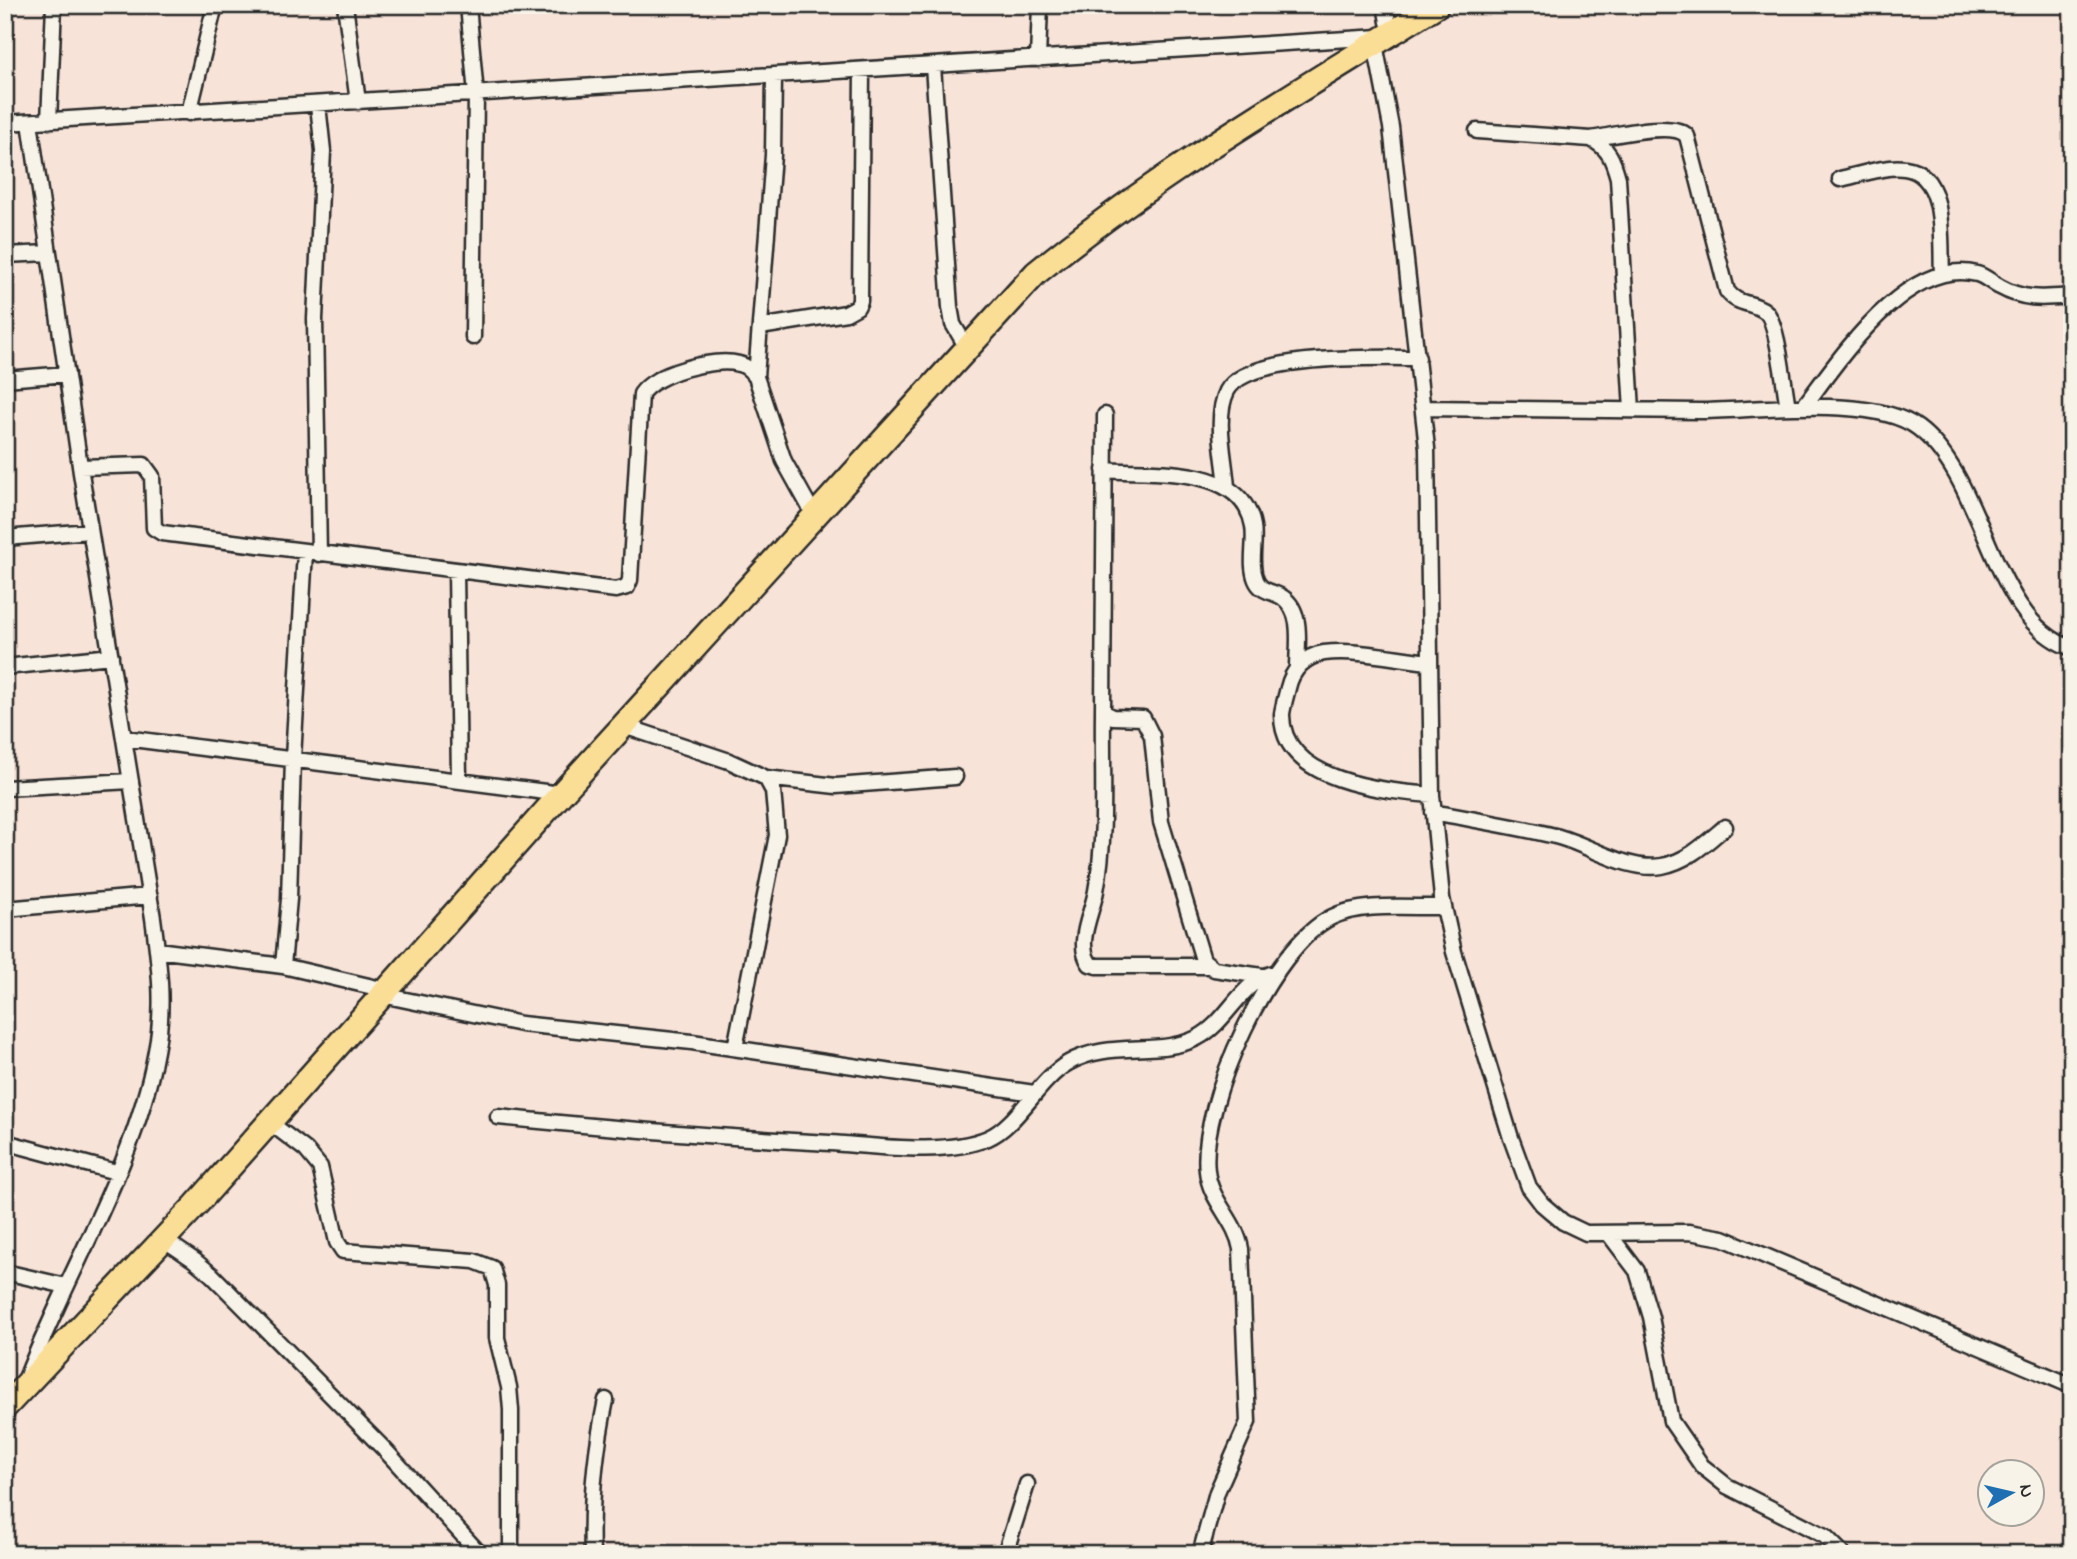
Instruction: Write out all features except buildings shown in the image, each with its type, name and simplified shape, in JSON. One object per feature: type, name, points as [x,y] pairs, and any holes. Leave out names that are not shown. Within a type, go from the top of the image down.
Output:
[{"type":"main road","points":[[5,1407],[163,1239],[561,794],[966,346],[1036,273],[1091,228],[1172,169],[1437,5]]},
{"type":"street","points":[[49,121],[54,5]]},
{"type":"street","points":[[189,113],[215,5]]},
{"type":"street","points":[[345,5],[358,102]]},
{"type":"street","points":[[468,5],[477,95],[473,337]]},
{"type":"street","points":[[1038,59],[1040,5]]},
{"type":"street","points":[[1385,5],[1388,22],[1386,37],[1391,127],[1427,448],[1432,795],[1444,907],[1511,1138],[1529,1187],[1563,1222],[1586,1233],[1689,1232],[1723,1238],[2072,1386]]},
{"type":"street","points":[[5,123],[1386,37]]},
{"type":"street","points":[[933,66],[950,307],[953,324],[966,346]]},
{"type":"street","points":[[760,327],[846,313],[857,307],[860,301],[862,70]]},
{"type":"street","points":[[774,76],[774,155],[756,377],[784,461],[814,515]]},
{"type":"street","points":[[282,966],[289,899],[293,758],[312,553],[315,320],[323,151],[318,105]]},
{"type":"street","points":[[23,1386],[116,1172],[142,1103],[156,1051],[160,1009],[157,950],[150,895],[80,467],[30,122]]},
{"type":"street","points":[[1477,131],[1591,139],[1668,128],[1682,131],[1687,136],[1727,291],[1739,303],[1763,310],[1773,323],[1788,407]]},
{"type":"street","points":[[1591,139],[1604,146],[1618,178],[1632,410]]},
{"type":"street","points":[[1840,179],[1903,167],[1923,176],[1932,187],[1937,201],[1942,274]]},
{"type":"street","points":[[5,255],[49,253]]},
{"type":"street","points":[[1804,406],[1852,344],[1881,314],[1921,281],[1960,272],[1979,275],[2014,295],[2031,299],[2072,296]]},
{"type":"street","points":[[1227,487],[1223,410],[1227,390],[1241,377],[1292,362],[1418,358]]},
{"type":"street","points":[[80,467],[144,464],[152,476],[154,528],[162,533],[616,590],[627,587],[631,566],[641,394],[648,385],[662,376],[718,363],[737,363],[747,367],[756,377]]},
{"type":"street","points":[[5,379],[66,374]]},
{"type":"street","points":[[1423,408],[1632,410],[1826,405],[1907,421],[1931,439],[1946,455],[2029,620],[2056,643],[2072,648]]},
{"type":"street","points":[[1105,415],[1101,855],[1084,939],[1086,958],[1090,964],[1097,966],[1208,966],[1262,976],[1277,972]]},
{"type":"street","points":[[1104,470],[1204,477],[1238,495],[1250,516],[1256,581],[1262,589],[1289,604],[1297,620],[1297,668]]},
{"type":"street","points":[[5,538],[90,531]]},
{"type":"street","points":[[456,571],[459,779]]},
{"type":"street","points":[[1430,662],[1324,653],[1308,658],[1297,668],[1289,682],[1282,714],[1285,732],[1293,748],[1335,779],[1376,790],[1432,795]]},
{"type":"street","points":[[5,667],[111,656]]},
{"type":"street","points":[[1103,712],[1109,716],[1143,718],[1153,736],[1161,821],[1198,949],[1208,966]]},
{"type":"street","points":[[624,726],[729,761],[766,778],[836,786],[955,777]]},
{"type":"street","points":[[124,738],[561,794]]},
{"type":"street","points":[[735,1048],[778,835],[773,791],[766,778]]},
{"type":"street","points":[[5,788],[131,781]]},
{"type":"street","points":[[1433,813],[1557,836],[1639,865],[1649,866],[1676,862],[1696,851],[1725,827]]},
{"type":"street","points":[[5,909],[150,895]]},
{"type":"street","points":[[1200,1554],[1217,1492],[1248,1422],[1241,1249],[1236,1231],[1215,1198],[1207,1174],[1211,1118],[1240,1040],[1294,946],[1334,916],[1378,909],[1444,907]]},
{"type":"street","points":[[157,950],[282,966],[521,1024],[735,1048],[1034,1093]]},
{"type":"street","points":[[498,1116],[659,1134],[949,1147],[972,1144],[992,1137],[1055,1071],[1097,1051],[1175,1044],[1195,1039],[1212,1028],[1262,976]]},
{"type":"street","points":[[269,1122],[306,1150],[320,1167],[337,1241],[342,1251],[474,1261],[492,1268],[497,1285],[497,1338],[509,1387],[511,1410],[511,1547],[514,1554]]},
{"type":"street","points":[[5,1142],[116,1172]]},
{"type":"street","points":[[1609,1234],[1637,1271],[1651,1317],[1671,1421],[1702,1466],[1727,1486],[1825,1536],[1843,1554]]},
{"type":"street","points":[[163,1239],[194,1259],[212,1276],[385,1450],[480,1554]]},
{"type":"street","points":[[5,1272],[66,1286]]},
{"type":"street","points":[[592,1554],[595,1449],[606,1400]]},
{"type":"street","points":[[1005,1554],[1027,1484]]}]
